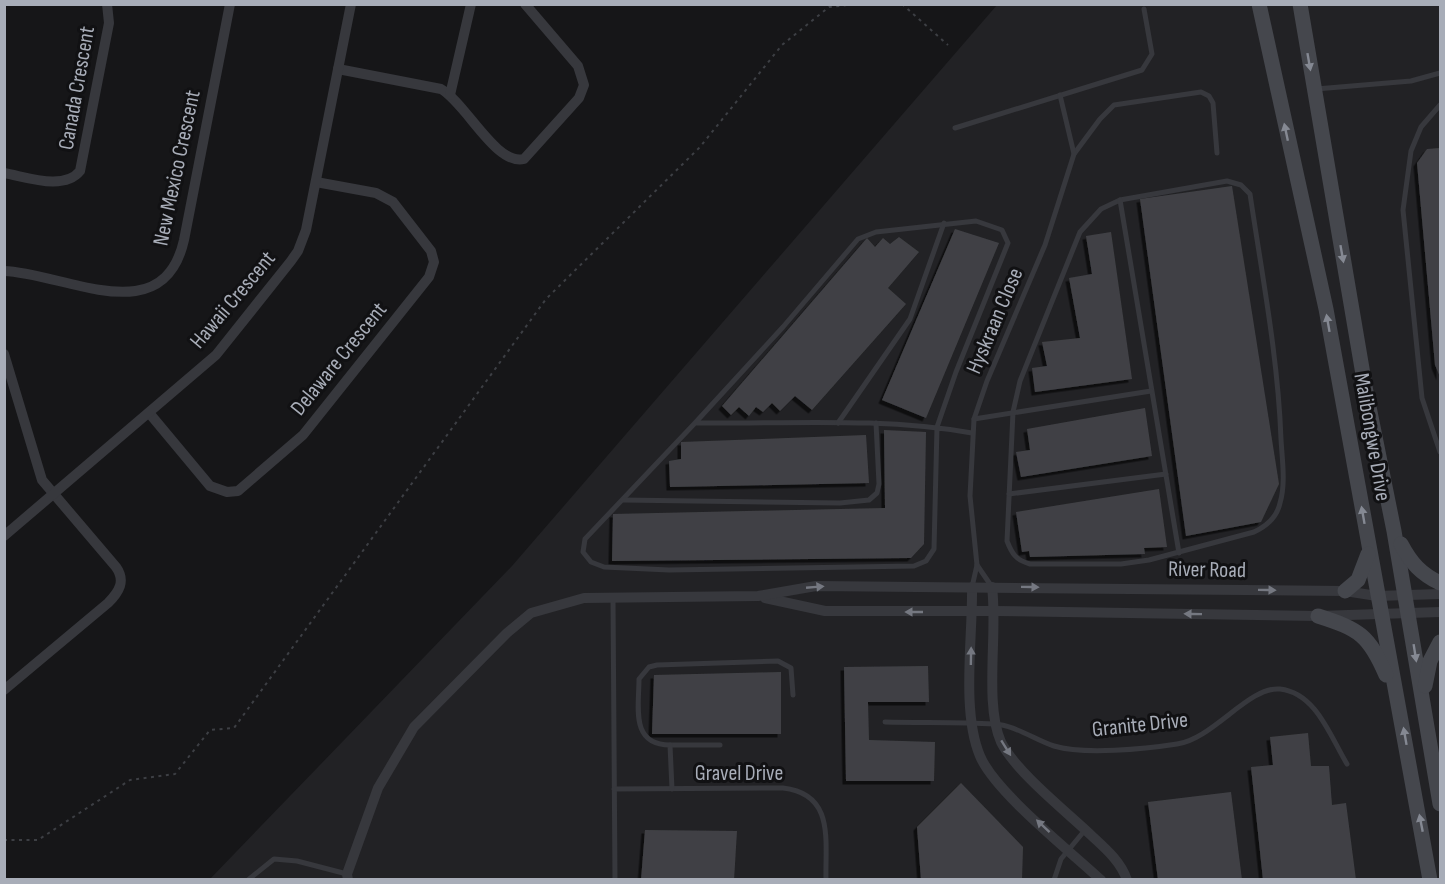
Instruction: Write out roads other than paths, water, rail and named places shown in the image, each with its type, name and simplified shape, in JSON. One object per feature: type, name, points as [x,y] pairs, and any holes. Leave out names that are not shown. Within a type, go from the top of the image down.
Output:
[{"type":"main road","name":"Malibongwe Drive","points":[[1259,4],[1326,309],[1430,879]]},
{"type":"main road","name":"Malibongwe Drive","points":[[1300,4],[1366,392],[1406,595],[1440,804]]},
{"type":"main road","points":[[1394,531],[1410,561],[1424,574],[1440,583]]},
{"type":"main road","points":[[1345,591],[1358,580],[1369,552]]},
{"type":"main road","points":[[1318,616],[1338,622],[1368,640],[1375,649],[1399,706]]},
{"type":"main road","points":[[1423,699],[1430,661],[1440,642]]},
{"type":"street","name":"Canada Crescent","points":[[4,173],[62,182],[72,179],[80,171],[109,23],[107,4]]},
{"type":"street","name":"New Mexico Crescent","points":[[4,270],[128,293],[149,288],[169,273],[182,250],[230,4]]},
{"type":"street","name":"Hawaii Crescent","points":[[4,536],[150,414],[222,348],[295,256],[304,238],[351,4]]},
{"type":"street","points":[[450,95],[471,4]]},
{"type":"street","points":[[338,69],[434,87],[450,95],[501,153],[515,160],[524,159],[579,98],[584,85],[578,66],[525,4]]},
{"type":"street","name":"Delaware Crescent","points":[[150,414],[210,486],[220,491],[238,491],[309,429],[429,277],[434,262],[431,251],[393,202],[375,193],[316,182]]},
{"type":"street","points":[[4,354],[42,480],[116,567],[121,577],[120,587],[108,603],[4,690]]},
{"type":"street","name":"River Road","points":[[758,596],[816,586],[1345,591],[1377,596],[1440,594]]},
{"type":"street","points":[[972,587],[972,725],[979,754],[986,768],[1007,792],[1101,879]]},
{"type":"street","points":[[992,587],[995,610],[993,701],[1000,740],[1017,764],[1112,856],[1127,879]]},
{"type":"street","points":[[345,878],[378,788],[414,727],[507,633],[531,614],[584,598],[758,596]]},
{"type":"street","name":"River Road","points":[[758,596],[825,611],[972,612],[995,610],[1318,616],[1440,612]]},
{"type":"lane","points":[[955,128],[1142,70],[1152,54],[1144,9]]},
{"type":"lane","points":[[1314,90],[1411,81],[1440,73]]},
{"type":"lane","points":[[1074,154],[1100,119],[1114,105],[1201,92],[1209,96],[1213,103],[1217,153]]},
{"type":"lane","points":[[1060,95],[1074,154]]},
{"type":"lane","points":[[1440,105],[1420,127],[1411,151],[1403,210],[1422,398],[1440,452]]},
{"type":"lane","name":"Hyskraan Close","points":[[977,564],[970,496],[974,419],[987,381],[1046,245],[1074,154]]},
{"type":"lane","points":[[1227,181],[1240,184],[1250,194],[1281,418],[1283,469],[1280,503],[1274,517],[1266,527],[1179,553],[1121,564],[1030,564],[1020,561],[1012,554],[1008,541],[1013,412],[1028,356],[1080,232],[1101,209],[1120,200],[1227,181]]},
{"type":"lane","points":[[1120,200],[1150,391],[1179,553]]},
{"type":"lane","points":[[976,221],[988,223],[1002,230],[1007,236],[1008,243],[956,372],[937,427],[934,549],[926,561],[914,566],[669,570],[604,567],[591,562],[583,552],[585,539],[695,423],[783,327],[858,239],[876,232],[976,221]]},
{"type":"lane","points":[[838,423],[910,319],[944,223]]},
{"type":"lane","points":[[974,419],[1150,391]]},
{"type":"lane","points":[[695,423],[876,423],[937,427],[972,433]]},
{"type":"lane","points":[[623,500],[840,503],[869,500],[877,493],[879,484],[876,423]]},
{"type":"lane","points":[[1009,494],[1166,474]]},
{"type":"lane","points":[[977,564],[992,587]]},
{"type":"lane","points":[[972,587],[977,564]]},
{"type":"lane","points":[[613,598],[615,879]]},
{"type":"lane","points":[[720,745],[670,745],[651,742],[643,735],[640,727],[639,679],[649,668],[668,664],[778,661],[791,668],[793,694]]},
{"type":"lane","name":"Granite Drive","points":[[885,722],[996,724],[1067,749],[1178,744],[1199,738],[1240,706],[1262,693],[1277,689],[1306,699],[1347,764]]},
{"type":"lane","points":[[670,745],[672,789]]},
{"type":"lane","name":"Gravel Drive","points":[[614,789],[783,788],[807,795],[822,810],[825,824],[826,879]]},
{"type":"lane","points":[[1054,879],[1068,849],[1085,830]]},
{"type":"lane","points":[[248,879],[274,859],[297,861],[345,878]]}]
